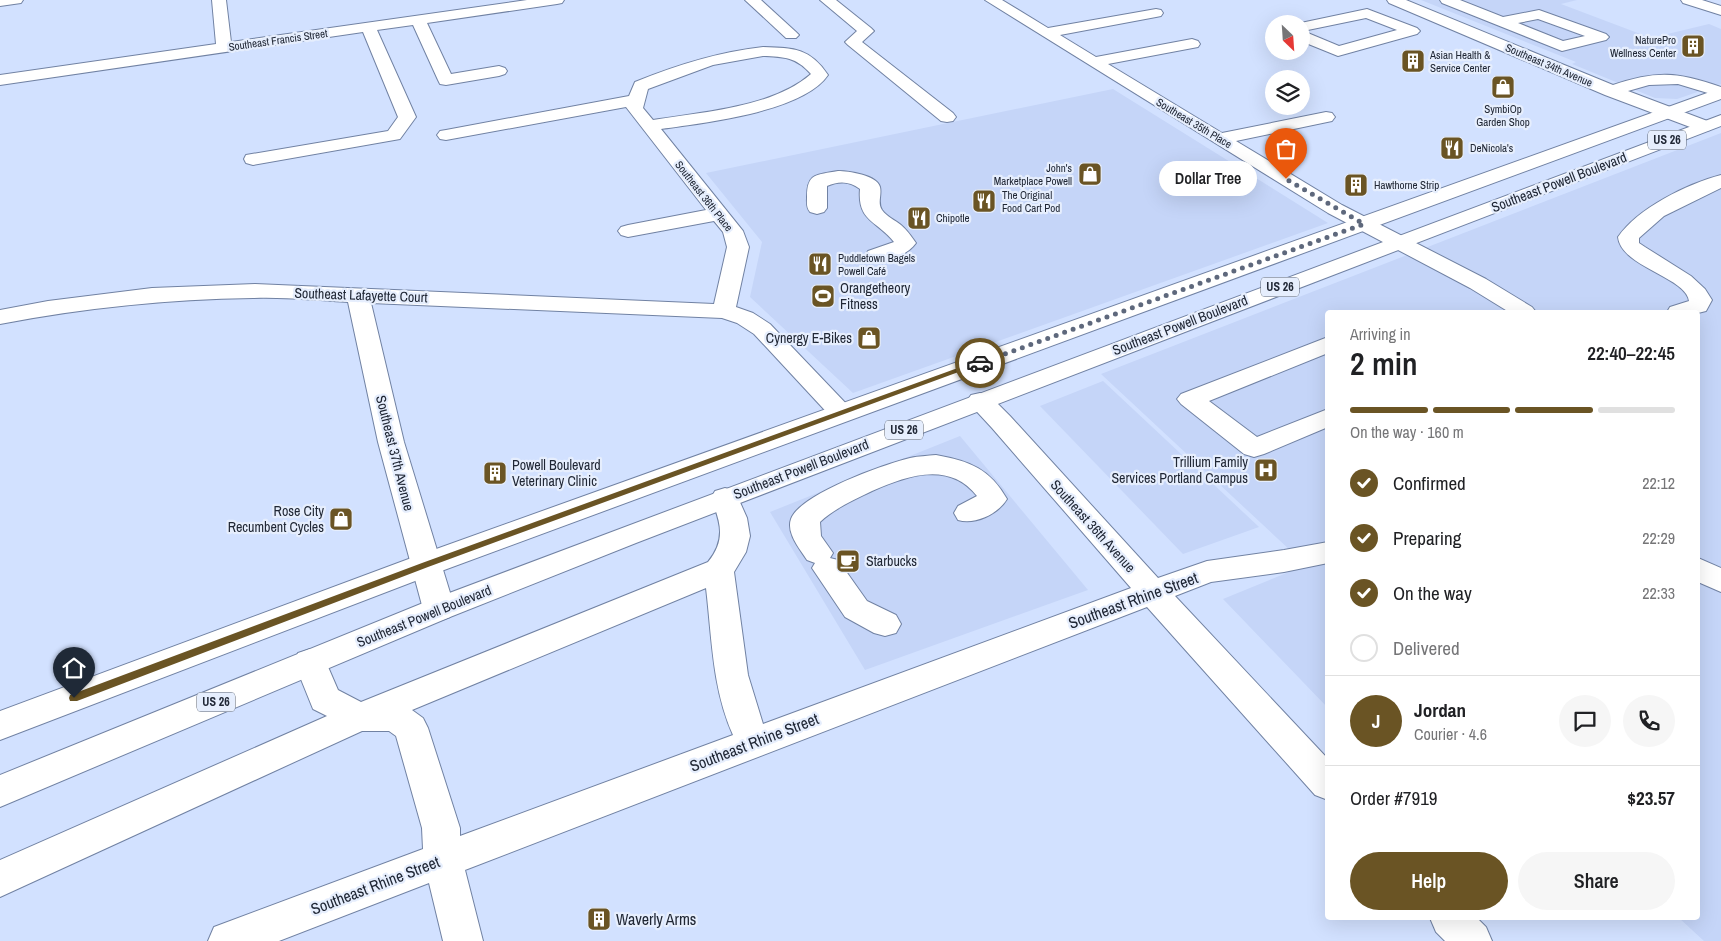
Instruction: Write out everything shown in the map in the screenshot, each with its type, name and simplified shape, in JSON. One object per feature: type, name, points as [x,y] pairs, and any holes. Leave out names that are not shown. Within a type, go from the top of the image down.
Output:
[{"type":"street","points":[[0,2],[16,0]]},
{"type":"street","points":[[219,0],[224,48]]},
{"type":"street","name":"Southeast Francis Street","points":[[0,80],[224,48],[370,31],[418,20],[557,0]]},
{"type":"street","points":[[752,0],[791,35]]},
{"type":"street","points":[[827,0],[866,31],[853,42],[947,117]]},
{"type":"street","name":"Southeast 35th Place","points":[[992,0],[1337,210],[1489,290],[1521,310]]},
{"type":"street","name":"Southeast 34th Avenue","points":[[1394,0],[1667,113],[1713,123]]},
{"type":"street","points":[[1447,0],[1562,46]]},
{"type":"street","points":[[1688,0],[1721,11]]},
{"type":"street","points":[[1380,18],[1418,10]]},
{"type":"street","points":[[1046,33],[1156,13]]},
{"type":"street","points":[[1310,25],[1367,13],[1412,31],[1338,51],[1310,39]]},
{"type":"street","points":[[1502,22],[1539,14],[1601,37],[1524,54]]},
{"type":"street","points":[[418,20],[446,80],[499,71]]},
{"type":"street","points":[[253,159],[394,134],[407,117],[370,31],[284,55]]},
{"type":"street","points":[[1095,62],[1192,44]]},
{"type":"street","points":[[446,135],[639,93],[666,75],[743,52],[761,51],[791,54],[817,67],[820,75],[815,82],[804,90],[766,103],[726,113],[649,126]]},
{"type":"street","points":[[164,56],[163,67],[178,70]]},
{"type":"street","points":[[1611,91],[1630,84],[1657,79],[1687,81],[1721,93]]},
{"type":"street","name":"Southeast 36th Place","points":[[639,93],[634,108],[733,231],[738,247],[724,311]]},
{"type":"street","name":"Southeast Powell Boulevard","points":[[0,726],[425,565],[1721,93]]},
{"type":"street","points":[[1220,139],[1326,117]]},
{"type":"street","name":"Southeast Powell Boulevard","points":[[0,791],[438,609],[827,459],[1713,123]]},
{"type":"street","points":[[817,208],[817,183],[831,177],[848,176],[861,180],[870,188],[867,199],[870,209],[905,243],[900,248],[876,256]]},
{"type":"street","points":[[1685,310],[1698,306],[1701,300],[1700,296],[1689,285],[1637,252],[1630,245],[1628,237],[1634,228],[1684,196],[1721,181]]},
{"type":"street","points":[[628,231],[720,214]]},
{"type":"street","name":"Southeast Lafayette Court","points":[[0,317],[107,299],[185,292],[358,295],[724,311]]},
{"type":"street","name":"Southeast 37th Avenue","points":[[358,295],[391,442],[438,609]]},
{"type":"street","points":[[724,311],[745,318],[762,329],[842,413],[827,459]]},
{"type":"street","points":[[1325,345],[1190,399],[1254,448],[1325,418]]},
{"type":"street","points":[[980,401],[1016,350]]},
{"type":"street","name":"Southeast 36th Avenue","points":[[980,401],[1325,781]]},
{"type":"street","points":[[886,624],[856,609],[807,537],[805,520],[817,507],[893,471],[925,463],[941,464],[968,474],[986,485],[993,500],[968,514]]},
{"type":"street","points":[[0,879],[359,717],[719,570],[729,558],[734,545],[734,519],[725,498]]},
{"type":"street","name":"Southeast Rhine Street","points":[[250,937],[443,860],[1207,572],[1284,561],[1325,553]]},
{"type":"street","points":[[719,570],[731,675],[742,716],[754,742]]},
{"type":"street","points":[[1700,570],[1721,581]]},
{"type":"street","points":[[310,662],[325,699],[359,717],[396,717],[411,728],[441,828],[443,860],[463,941]]},
{"type":"street","points":[[1452,920],[1472,941]]},
{"type":"shaded area","points":[[1421,0],[1577,0],[1561,4],[1651,38],[1709,24],[1721,29],[1721,84],[1677,99],[1655,98],[1572,64],[1576,62]]},
{"type":"shaded area","points":[[1113,89],[1328,223],[853,393],[750,297],[762,242],[706,173]]},
{"type":"shaded area","name":"Trillium Family Services Portland Campus","points":[[1721,133],[1721,941],[1704,941],[1681,920],[1700,920],[1700,310],[1325,310],[1325,705],[1223,599],[1306,565],[1101,374]]},
{"type":"shaded area","points":[[1103,381],[1259,527],[1183,554],[1040,406]]},
{"type":"shaded area","points":[[960,436],[1088,590],[865,670],[770,512]]},
{"type":"way so far","points":[[980,363],[1364,224],[1286,179]]},
{"type":"place","name":"NaturePro Wellness Center","points":[[1693,46]]},
{"type":"place","name":"Asian Health & Service Center","points":[[1413,61]]},
{"type":"place","name":"SymbiOp Garden Shop","points":[[1503,87]]},
{"type":"place","name":"DeNicola's","points":[[1452,148]]},
{"type":"place","name":"John's Marketplace Powell","points":[[1090,174]]},
{"type":"place","name":"Dollar Tree","points":[[1286,179]]},
{"type":"place","name":"Hawthorne Strip","points":[[1356,185]]},
{"type":"place","name":"The Original Food Cart Pod","points":[[984,201]]},
{"type":"place","name":"Chipotle","points":[[919,218]]},
{"type":"place","name":"Puddletown Bagels Powell Café","points":[[820,264]]},
{"type":"place","name":"Orangetheory Fitness","points":[[823,296]]},
{"type":"place","name":"Cynergy E-Bikes","points":[[869,338]]},
{"type":"place","name":"Trillium Family Services Portland Campus","points":[[1266,470]]},
{"type":"place","name":"Powell Boulevard Veterinary Clinic","points":[[495,473]]},
{"type":"place","name":"Rose City Recumbent Cycles","points":[[341,519]]},
{"type":"place","name":"Starbucks","points":[[848,561]]},
{"type":"place","name":"Waverly Arms","points":[[599,919]]},
{"type":"route","points":[[74,698],[425,565],[980,363]]}]
